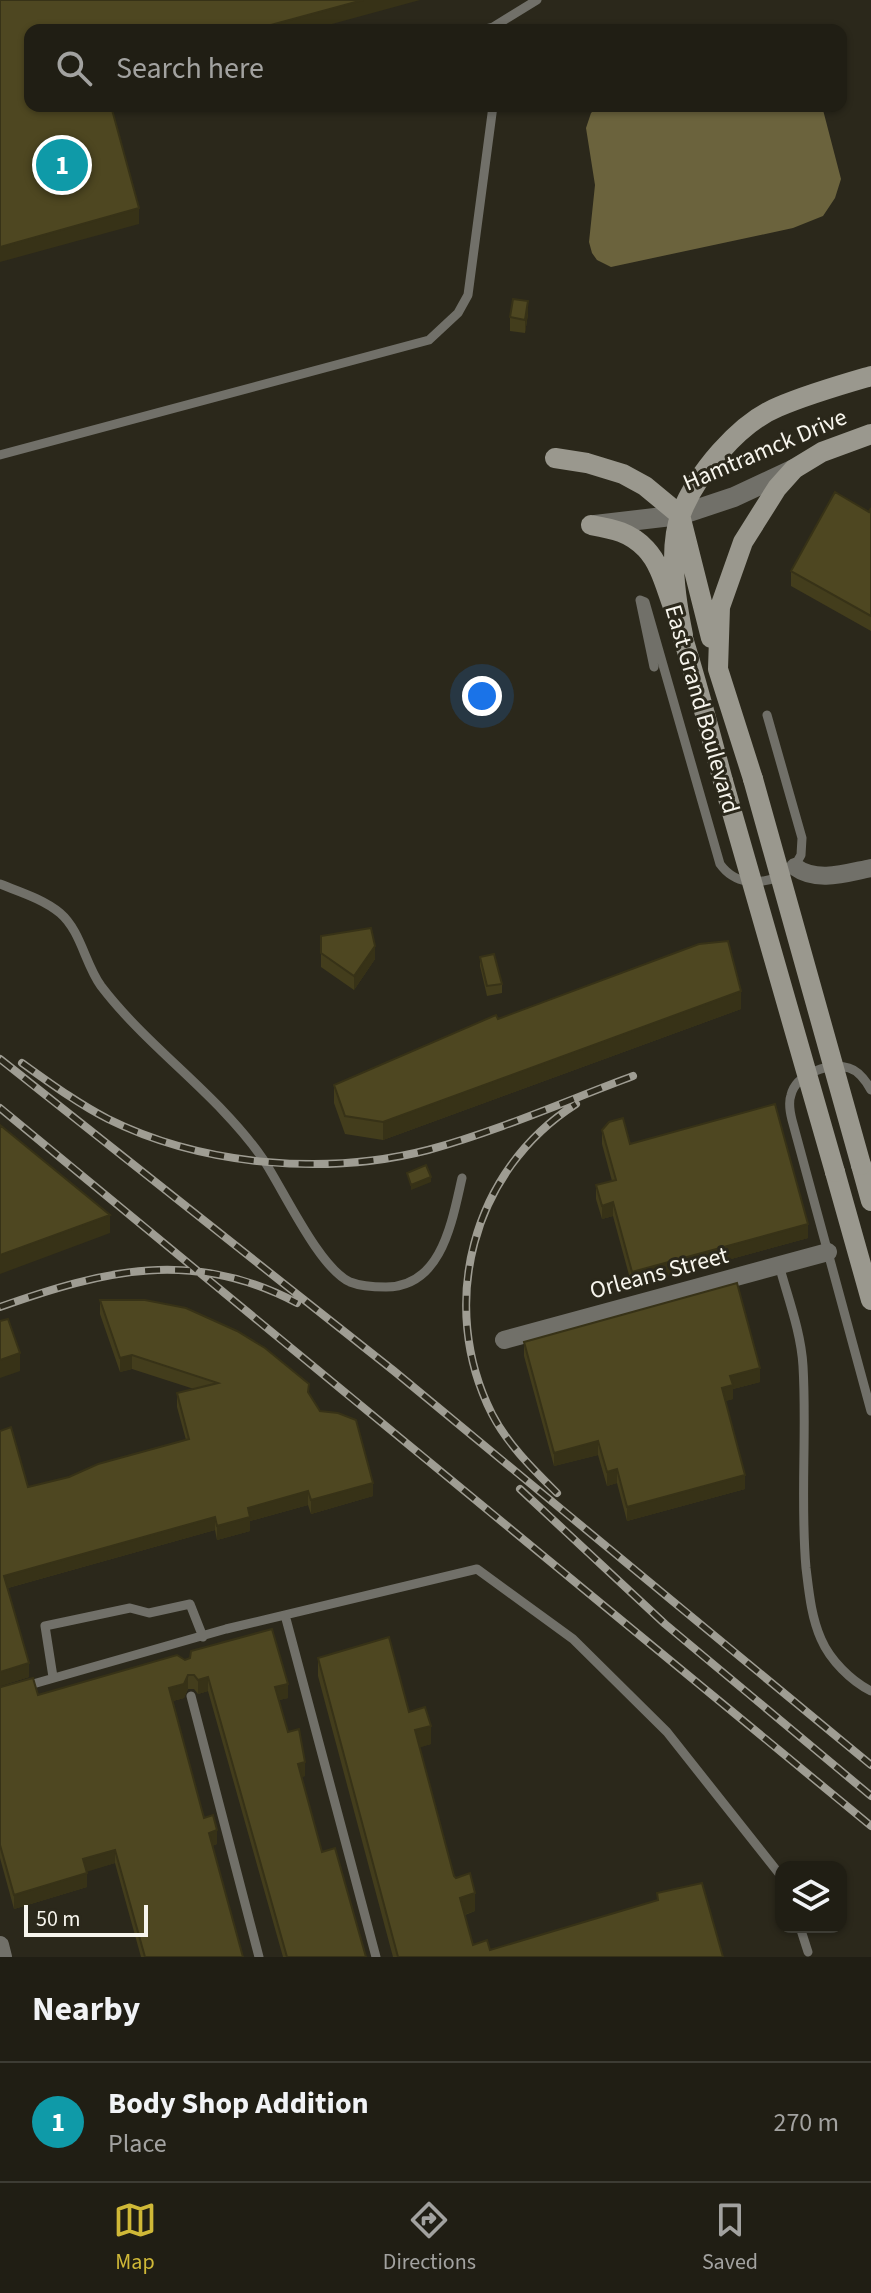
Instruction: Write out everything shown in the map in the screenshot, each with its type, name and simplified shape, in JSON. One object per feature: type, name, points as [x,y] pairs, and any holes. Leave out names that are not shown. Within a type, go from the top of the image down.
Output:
[{"type":"main road","name":"Hamtramck Drive","points":[[683,635],[674,572],[680,515],[712,463],[737,435],[776,407],[871,376]]},
{"type":"main road","name":"Hamtramck Drive","points":[[794,469],[822,452],[871,434]]},
{"type":"main road","points":[[555,458],[587,463],[623,474],[645,486],[680,515],[718,669]]},
{"type":"main road","name":"East Grand Boulevard","points":[[794,469],[764,505],[743,542],[720,607],[718,669],[753,779],[871,1201]]},
{"type":"main road","points":[[591,525],[621,531],[648,551],[658,566],[683,635]]},
{"type":"main road","name":"East Grand Boulevard","points":[[683,635],[871,1300]]},
{"type":"street","name":"Hamtramck Drive","points":[[591,525],[680,515],[734,497],[794,469]]},
{"type":"street","points":[[795,867],[817,876],[871,868]]},
{"type":"street","name":"Orleans Street","points":[[504,1340],[828,1252]]},
{"type":"street","points":[[0,1945],[3,1957]]},
{"type":"lane","points":[[500,24],[537,0]]},
{"type":"lane","points":[[0,455],[429,340],[458,313],[468,295],[492,112]]},
{"type":"lane","name":"East Grand Boulevard","points":[[654,667],[640,600],[645,602],[720,864],[730,876],[748,882],[778,878],[795,867]]},
{"type":"lane","points":[[767,715],[802,838],[801,855],[795,867]]},
{"type":"lane","points":[[0,884],[47,904],[69,923],[102,987],[255,1149],[333,1268],[352,1283],[398,1287],[427,1272],[438,1258],[453,1217],[462,1178]]},
{"type":"lane","points":[[871,1090],[856,1072],[838,1067],[804,1077],[791,1091],[792,1120],[871,1411]]},
{"type":"lane","points":[[779,1265],[803,1364],[802,1520],[810,1603],[822,1641],[839,1666],[859,1685],[871,1691]]},
{"type":"lane","points":[[14,1690],[285,1615],[477,1569],[573,1639],[667,1732],[775,1868]]},
{"type":"lane","points":[[53,1677],[45,1626],[130,1608],[149,1613],[190,1604],[203,1637]]},
{"type":"lane","points":[[285,1615],[376,1957]]},
{"type":"lane","points":[[177,1644],[180,1656]]},
{"type":"lane","points":[[191,1696],[259,1957]]},
{"type":"lane","points":[[802,1933],[808,1952]]},
{"type":"shaded area","points":[[824,112],[841,179],[835,198],[823,216],[793,228],[611,267],[597,260],[589,242],[595,185],[586,128],[591,113]]},
{"type":"building","points":[[0,0],[363,0],[274,24],[24,24],[24,112],[113,112],[139,208],[0,247]]},
{"type":"building","points":[[513,299],[528,301],[525,320],[510,317]]},
{"type":"building","points":[[835,492],[869,512],[871,508],[871,616],[791,571]]},
{"type":"building","points":[[371,928],[375,946],[354,976],[321,953],[321,936]]},
{"type":"building","points":[[728,941],[741,991],[383,1122],[345,1116],[334,1085],[496,1015],[498,1019],[699,944]]},
{"type":"building","points":[[494,954],[502,984],[487,986],[480,957]]},
{"type":"building","points":[[775,1104],[808,1224],[632,1272],[613,1202],[602,1206],[596,1185],[616,1180],[602,1130],[609,1122],[623,1118],[630,1144]]},
{"type":"building","points":[[0,1125],[110,1215],[0,1255]]},
{"type":"building","points":[[426,1165],[431,1177],[411,1185],[407,1173]]},
{"type":"building","points":[[737,1283],[760,1368],[730,1376],[733,1385],[722,1388],[745,1475],[627,1507],[617,1469],[607,1472],[598,1441],[554,1453],[524,1342]]},
{"type":"building","points":[[100,1300],[145,1300],[186,1308],[237,1331],[265,1348],[309,1384],[308,1392],[320,1411],[338,1413],[356,1420],[373,1483],[311,1500],[308,1491],[248,1508],[250,1517],[217,1526],[215,1517],[4,1576],[29,1663],[0,1672],[0,1431],[11,1427],[28,1487],[189,1439],[177,1393],[218,1383],[132,1355],[120,1358]]},
{"type":"building","points":[[8,1319],[20,1353],[0,1360],[0,1321]]},
{"type":"building","points":[[272,1629],[288,1684],[275,1687],[288,1732],[299,1729],[305,1762],[298,1764],[322,1852],[335,1848],[366,1957],[287,1957],[208,1677],[198,1680],[194,1675],[188,1675],[184,1684],[169,1688],[204,1818],[213,1815],[217,1830],[209,1833],[243,1957],[145,1957],[115,1850],[83,1859],[87,1873],[14,1895],[0,1845],[0,1687],[33,1678],[38,1695],[177,1655],[185,1660],[190,1658],[191,1651]]},
{"type":"building","points":[[389,1637],[409,1712],[425,1707],[431,1726],[415,1730],[454,1876],[470,1873],[475,1893],[460,1898],[473,1945],[487,1940],[490,1950],[658,1900],[657,1893],[702,1883],[723,1957],[398,1957],[318,1658]]},
{"type":"railway","points":[[0,1059],[394,1371],[871,1765]]},
{"type":"railway","points":[[22,1063],[85,1106],[145,1135],[224,1156],[307,1164],[348,1163],[428,1150],[506,1125],[633,1076]]},
{"type":"railway","points":[[557,1493],[513,1446],[492,1414],[476,1372],[467,1329],[467,1285],[474,1243],[489,1202],[511,1165],[540,1132],[576,1104]]},
{"type":"railway","points":[[0,1108],[871,1826]]},
{"type":"railway","points":[[0,1307],[76,1283],[148,1270],[185,1270],[221,1275],[259,1286],[297,1303]]},
{"type":"railway","points":[[520,1489],[665,1624],[871,1796]]},
{"type":"place","name":"Body Shop Addition","points":[[62,165]]}]
